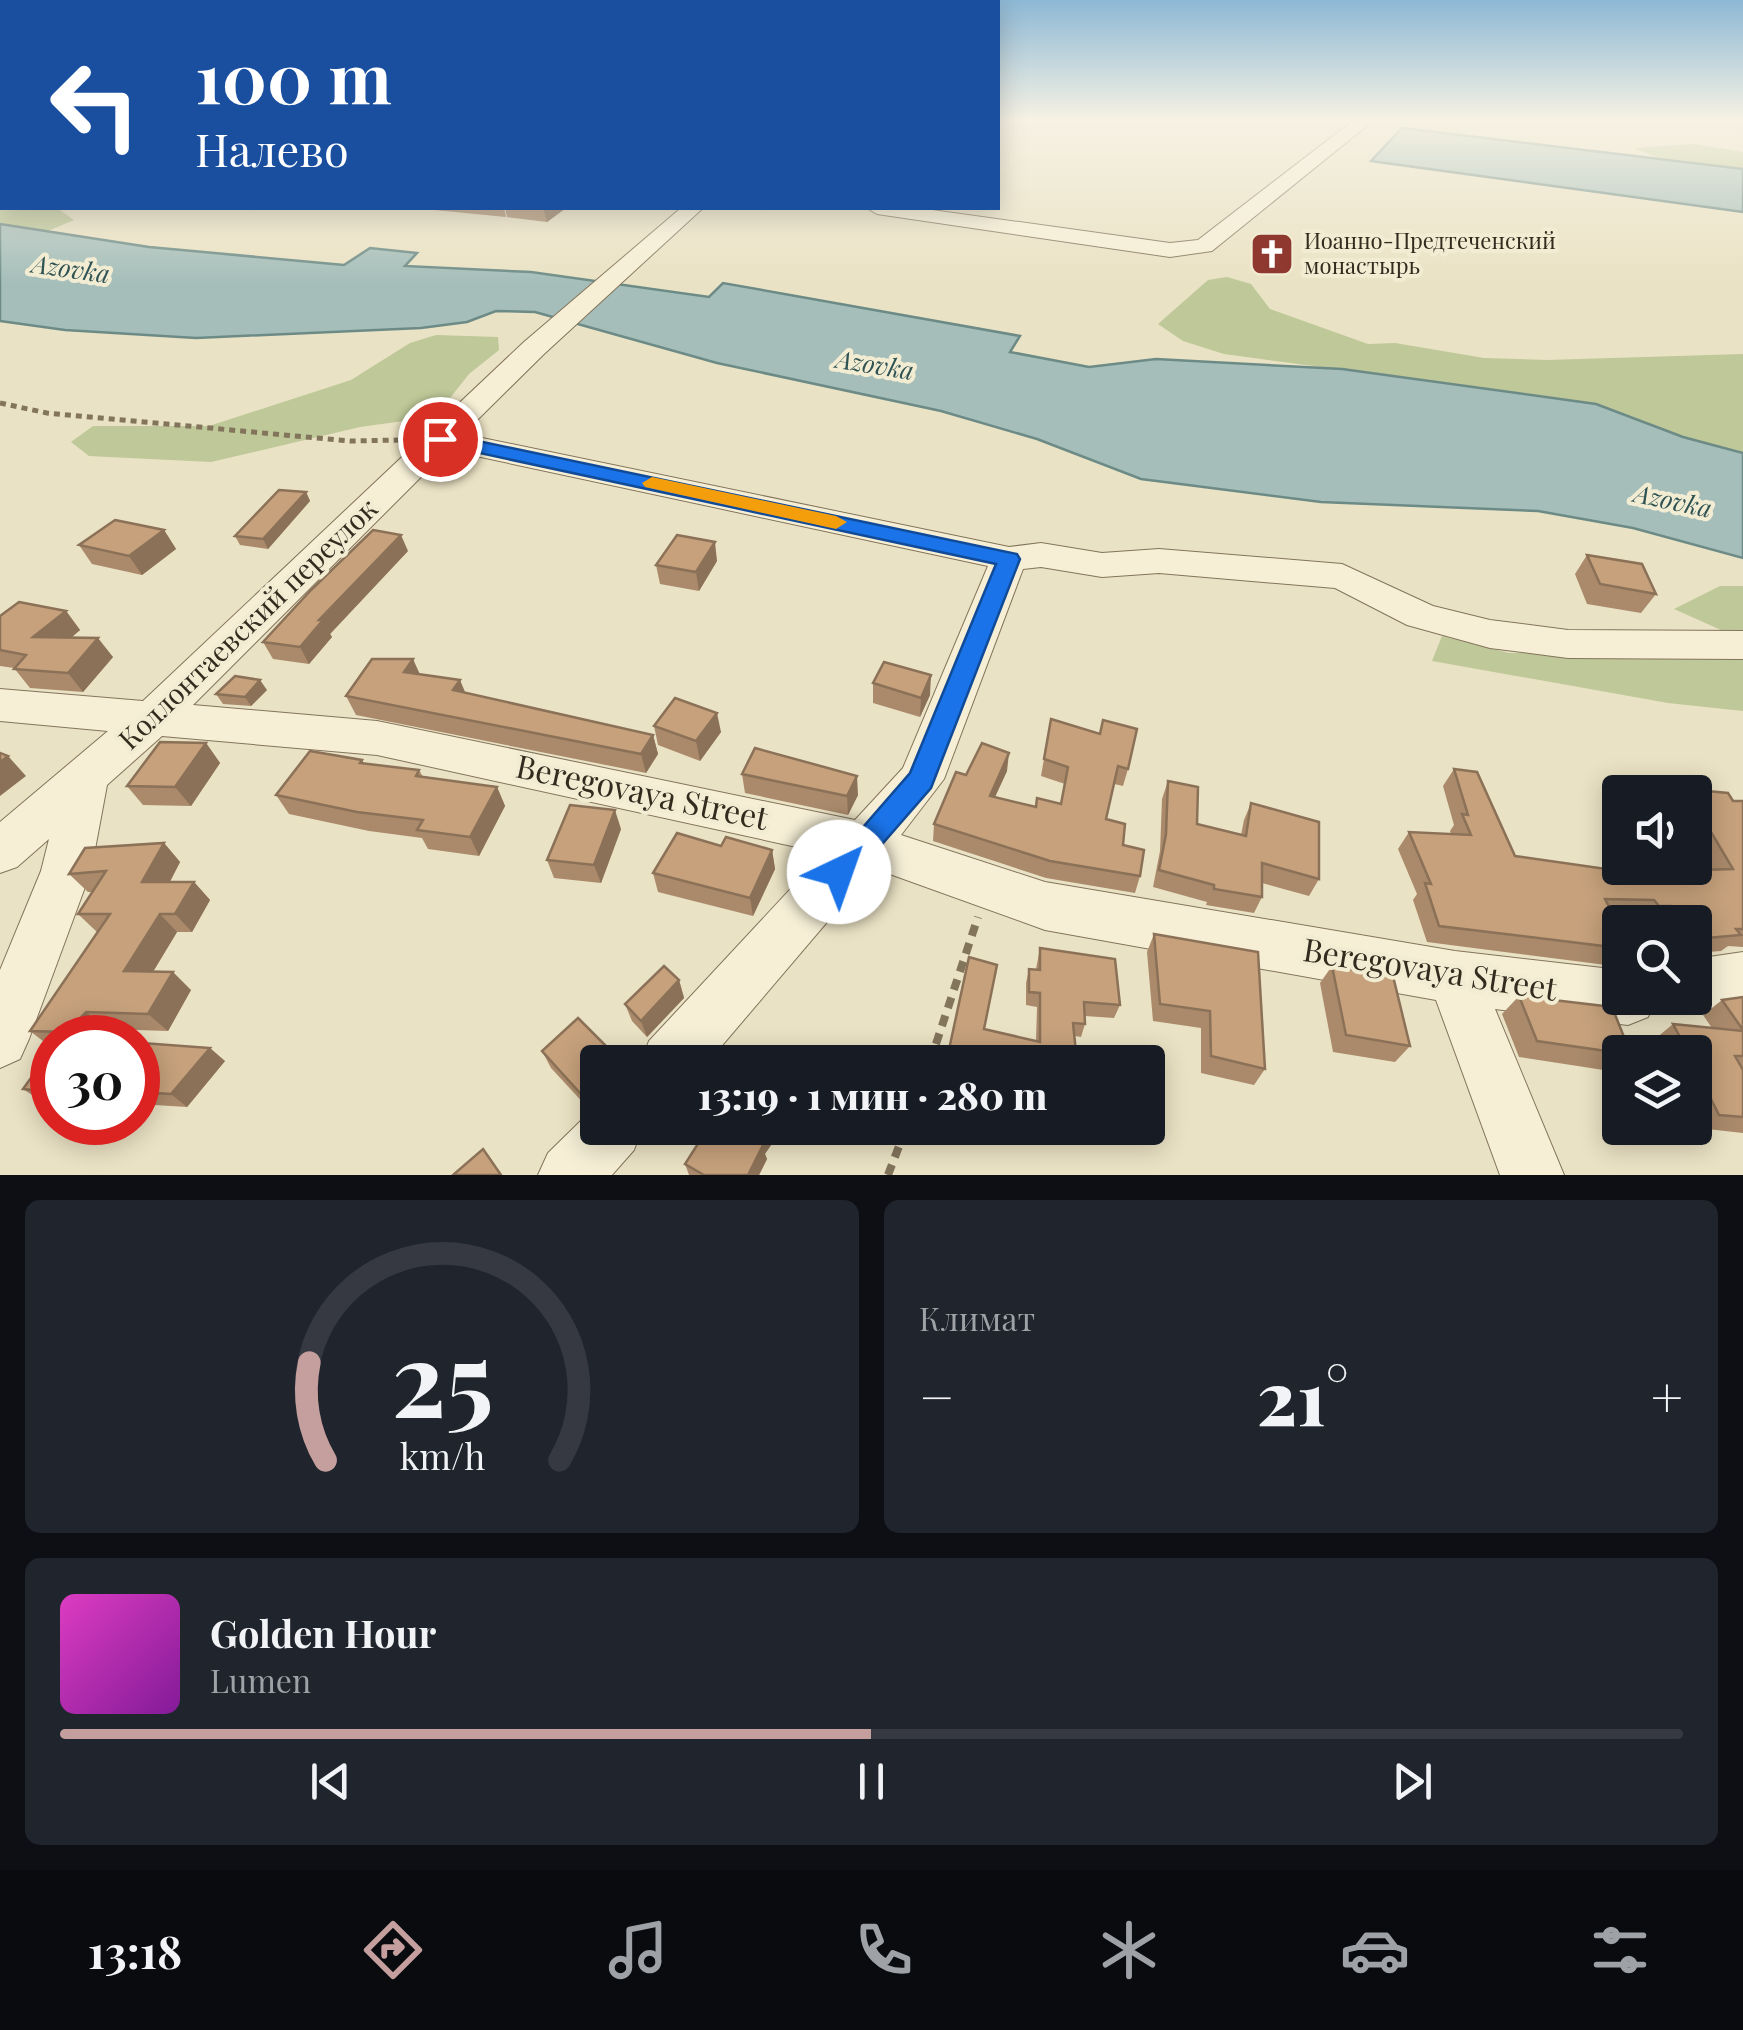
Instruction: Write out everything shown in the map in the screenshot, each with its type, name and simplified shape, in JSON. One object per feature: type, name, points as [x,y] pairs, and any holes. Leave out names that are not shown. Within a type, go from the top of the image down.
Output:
[{"type":"street","points":[[892,210],[1170,250],[1204,246],[1294,175]]},
{"type":"street","name":"Коллонтаевский переулок","points":[[0,852],[152,720],[534,348],[690,210]]},
{"type":"street","points":[[440,439],[1009,559],[1041,555],[1102,565],[1159,561],[1342,576],[1422,616],[1490,634],[1568,644],[1743,646]]},
{"type":"street","points":[[685,1045],[922,780],[1009,559]]},
{"type":"street","name":"Beregovaya Street","points":[[0,705],[378,738],[590,780],[863,844],[1045,906],[1455,977],[1602,995]]},
{"type":"street","points":[[0,1039],[66,871],[86,777]]},
{"type":"street","points":[[1455,977],[1532,1175]]},
{"type":"street","points":[[1712,983],[1743,978]]},
{"type":"street","points":[[570,1175],[597,1145]]},
{"type":"path","points":[[0,403],[47,412],[350,441],[440,439]]},
{"type":"path","points":[[936,1045],[988,886]]},
{"type":"path","points":[[888,1175],[899,1145]]},
{"type":"green space","points":[[0,210],[60,210],[74,220],[48,231],[0,224]]},
{"type":"green space","points":[[1227,277],[1251,284],[1270,309],[1368,344],[1395,343],[1484,358],[1547,360],[1743,354],[1743,453],[1683,437],[1596,404],[1224,354],[1183,341],[1158,324],[1208,280]]},
{"type":"green space","points":[[436,335],[498,337],[499,350],[469,374],[450,398],[411,420],[360,427],[211,462],[89,456],[71,442],[93,426],[209,426],[351,380],[410,343]]},
{"type":"green space","points":[[1720,586],[1743,586],[1743,632],[1721,630],[1674,609]]},
{"type":"green space","points":[[1442,636],[1509,653],[1743,653],[1743,711],[1668,703],[1432,661]]},
{"type":"water","points":[[1472,175],[1743,175],[1743,212]]},
{"type":"water","name":"Azovka","points":[[0,224],[149,247],[344,265],[370,248],[417,253],[405,266],[531,272],[709,297],[723,283],[1020,336],[1010,352],[1089,367],[1156,359],[1342,369],[1596,404],[1683,437],[1743,453],[1743,558],[1633,528],[1538,511],[1321,502],[1141,479],[1037,439],[941,411],[717,363],[535,312],[496,311],[467,322],[421,328],[196,338],[65,330],[0,321]]},
{"type":"building","points":[[279,490],[306,492],[263,539],[235,536]]},
{"type":"building","points":[[115,520],[164,530],[129,556],[79,545]]},
{"type":"building","points":[[373,530],[401,535],[319,620],[323,620],[300,647],[263,642],[311,590]]},
{"type":"building","points":[[677,535],[715,542],[696,572],[656,565]]},
{"type":"building","points":[[1587,555],[1642,564],[1656,594],[1600,584]]},
{"type":"building","points":[[19,602],[66,611],[33,637],[98,638],[68,673],[14,669],[26,655],[0,650],[0,616]]},
{"type":"building","points":[[372,659],[413,659],[404,672],[460,680],[453,690],[653,735],[641,754],[346,696]]},
{"type":"building","points":[[884,662],[931,675],[921,698],[873,683]]},
{"type":"building","points":[[235,676],[260,680],[245,697],[216,694]]},
{"type":"building","points":[[675,698],[717,713],[696,741],[654,726]]},
{"type":"building","points":[[1051,719],[1100,734],[1103,720],[1137,729],[1128,769],[1118,766],[1106,819],[1125,824],[1123,845],[1144,850],[1140,876],[1050,861],[934,824],[956,772],[966,775],[982,743],[1009,753],[990,796],[1036,807],[1037,798],[1061,804],[1068,767],[1044,759]]},
{"type":"building","points":[[160,742],[206,743],[175,787],[127,786]]},
{"type":"building","points":[[755,748],[857,776],[847,796],[742,774]]},
{"type":"building","points":[[310,751],[362,760],[360,763],[419,770],[416,776],[497,787],[470,837],[417,830],[423,820],[357,812],[276,795]]},
{"type":"building","points":[[1454,769],[1477,772],[1515,856],[1602,868],[1602,885],[1712,885],[1712,870],[1733,869],[1712,834],[1712,791],[1728,793],[1733,801],[1743,801],[1743,929],[1736,929],[1741,935],[1712,938],[1712,905],[1658,905],[1654,900],[1605,899],[1608,905],[1602,905],[1602,946],[1439,926],[1425,883],[1431,884],[1409,832],[1471,835],[1462,814],[1468,815]]},
{"type":"building","points":[[1168,781],[1198,787],[1197,824],[1246,836],[1251,803],[1319,822],[1319,879],[1262,863],[1262,897],[1214,889],[1214,885],[1159,870],[1166,834]]},
{"type":"building","points":[[570,805],[615,810],[594,865],[547,860]]},
{"type":"building","points":[[677,833],[721,846],[726,837],[772,850],[750,898],[653,873]]},
{"type":"building","points":[[164,843],[142,882],[194,882],[175,914],[160,914],[124,971],[173,972],[148,1014],[41,1015],[110,914],[78,914],[106,871],[69,874],[85,848]]},
{"type":"building","points":[[1154,934],[1258,952],[1265,1069],[1211,1056],[1210,1011],[1160,1004]]},
{"type":"building","points":[[1040,948],[1115,959],[1120,1005],[1084,1002],[1085,1024],[1073,1023],[1075,1045],[950,1045],[969,957],[997,965],[984,1029],[1040,1042],[1040,993],[1029,992],[1029,969],[1040,970]]},
{"type":"building","points":[[664,966],[679,980],[641,1021],[625,1004]]},
{"type":"building","points":[[1332,966],[1393,976],[1410,1046],[1346,1035]]},
{"type":"building","points":[[1519,996],[1602,1006],[1602,1015],[1615,1015],[1623,1035],[1602,1035],[1602,1050],[1537,1041]]},
{"type":"building","points":[[1743,997],[1743,1030],[1722,1000]]},
{"type":"building","points":[[578,1018],[605,1045],[580,1045],[580,1093],[542,1051]]},
{"type":"building","points":[[1673,1024],[1743,1031],[1743,1056],[1735,1056],[1743,1070],[1743,1117],[1719,1115],[1712,1101],[1712,1035],[1679,1035]]},
{"type":"building","points":[[160,1044],[210,1048],[171,1094],[160,1093]]},
{"type":"building","points":[[697,1145],[763,1145],[748,1175],[704,1175],[685,1164]]},
{"type":"building","points":[[483,1149],[501,1175],[453,1175]]},
{"type":"slow traffic","points":[[652,483],[836,522]]},
{"type":"place","name":"Иоанно-Предтеченский монастырь","points":[[1272,254]]},
{"type":"route","points":[[440,439],[1009,559],[922,780],[839,872]]}]
